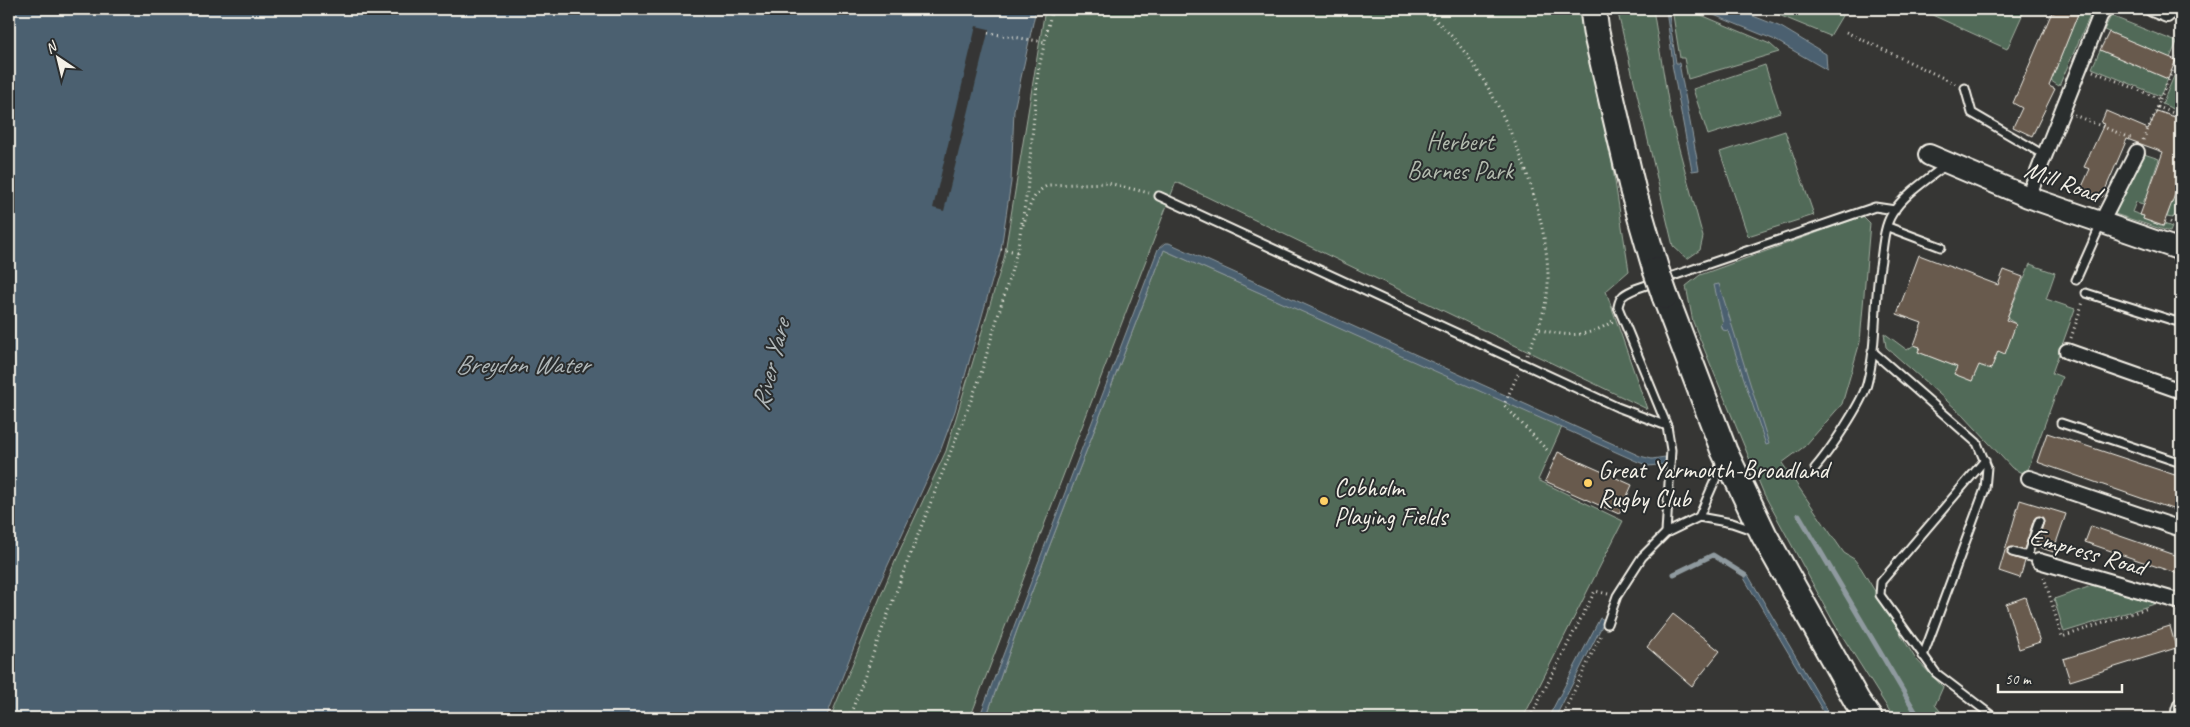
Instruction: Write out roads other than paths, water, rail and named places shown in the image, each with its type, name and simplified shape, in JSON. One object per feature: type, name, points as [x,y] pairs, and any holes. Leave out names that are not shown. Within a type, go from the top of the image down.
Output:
[{"type":"highway","points":[[1593,9],[1596,32],[1633,190],[1656,270],[1724,451],[1764,535],[1856,701],[1869,718]]},
{"type":"street","points":[[2028,197],[2100,16],[2105,9]]},
{"type":"street","points":[[2152,9],[2168,15]]},
{"type":"street","points":[[2101,223],[2137,152]]},
{"type":"street","name":"Mill Road","points":[[1938,160],[2028,197],[2181,250]]},
{"type":"street","points":[[2067,351],[2181,391]]},
{"type":"street","points":[[2029,478],[2181,529]]},
{"type":"street","name":"Empress Road","points":[[2033,558],[2178,600]]},
{"type":"street","points":[[2181,705],[2179,711],[2181,716]]},
{"type":"lane","points":[[1965,88],[1972,113],[2044,155]]},
{"type":"lane","points":[[1815,468],[1826,455],[1867,385],[1872,351],[1876,291],[1892,214],[1938,160]]},
{"type":"lane","points":[[1158,196],[1617,407],[1667,426]]},
{"type":"lane","points":[[1666,533],[1671,450],[1667,426],[1618,307],[1623,294],[1875,207],[1895,210]]},
{"type":"lane","points":[[2076,280],[2101,223]]},
{"type":"lane","points":[[1888,227],[1940,247]]},
{"type":"lane","points":[[2086,293],[2181,323]]},
{"type":"lane","points":[[1872,351],[1977,443],[1985,460],[1988,473],[1985,489],[1923,656]]},
{"type":"lane","points":[[2061,423],[2181,463]]},
{"type":"lane","points":[[1699,517],[1716,478],[1724,451]]},
{"type":"lane","points":[[1985,460],[1881,582],[1880,594],[1936,672],[1996,718]]},
{"type":"lane","points":[[1607,624],[1617,596],[1642,556],[1666,533],[1699,517],[1732,523],[1764,535]]},
{"type":"lane","points":[[2033,558],[2039,521]]},
{"type":"lane","name":"Empress Road","points":[[2012,552],[2033,558]]},
{"type":"water","name":"Breydon Water","points":[[9,9],[1036,9],[1014,110],[1011,182],[1001,249],[955,411],[941,449],[877,589],[826,718],[9,718]]},
{"type":"water","points":[[1666,9],[1668,9],[1676,63],[1679,63],[1699,170],[1692,171],[1672,64]]},
{"type":"water","points":[[1699,9],[1732,9],[1781,27],[1826,54],[1827,70],[1775,40]]},
{"type":"water","points":[[1165,243],[1169,243],[1640,456],[1652,459],[1665,457],[1666,464],[1649,466],[1636,461],[1164,250],[1017,630],[986,718],[979,718],[1158,249]]},
{"type":"water","points":[[1719,284],[1769,444],[1766,445],[1728,331],[1723,330],[1721,324],[1723,323],[1714,285]]},
{"type":"water","points":[[1745,575],[1748,575],[1832,718],[1827,718],[1744,578]]},
{"type":"water","points":[[1600,618],[1605,620],[1555,718],[1548,718]]},
{"type":"waterway","points":[[1799,515],[1919,718]]},
{"type":"waterway","points":[[1674,574],[1713,555],[1745,575]]},
{"type":"place","name":"Great Yarmouth-Broadland Rugby Club","points":[[1588,483]]},
{"type":"place","name":"Cobholm Playing Fields","points":[[1324,501]]},
{"type":"park label","name":"Herbert Barnes Park","points":[[1460,156]]},
{"type":"water label","name":"River Yare","points":[[770,365]]}]
